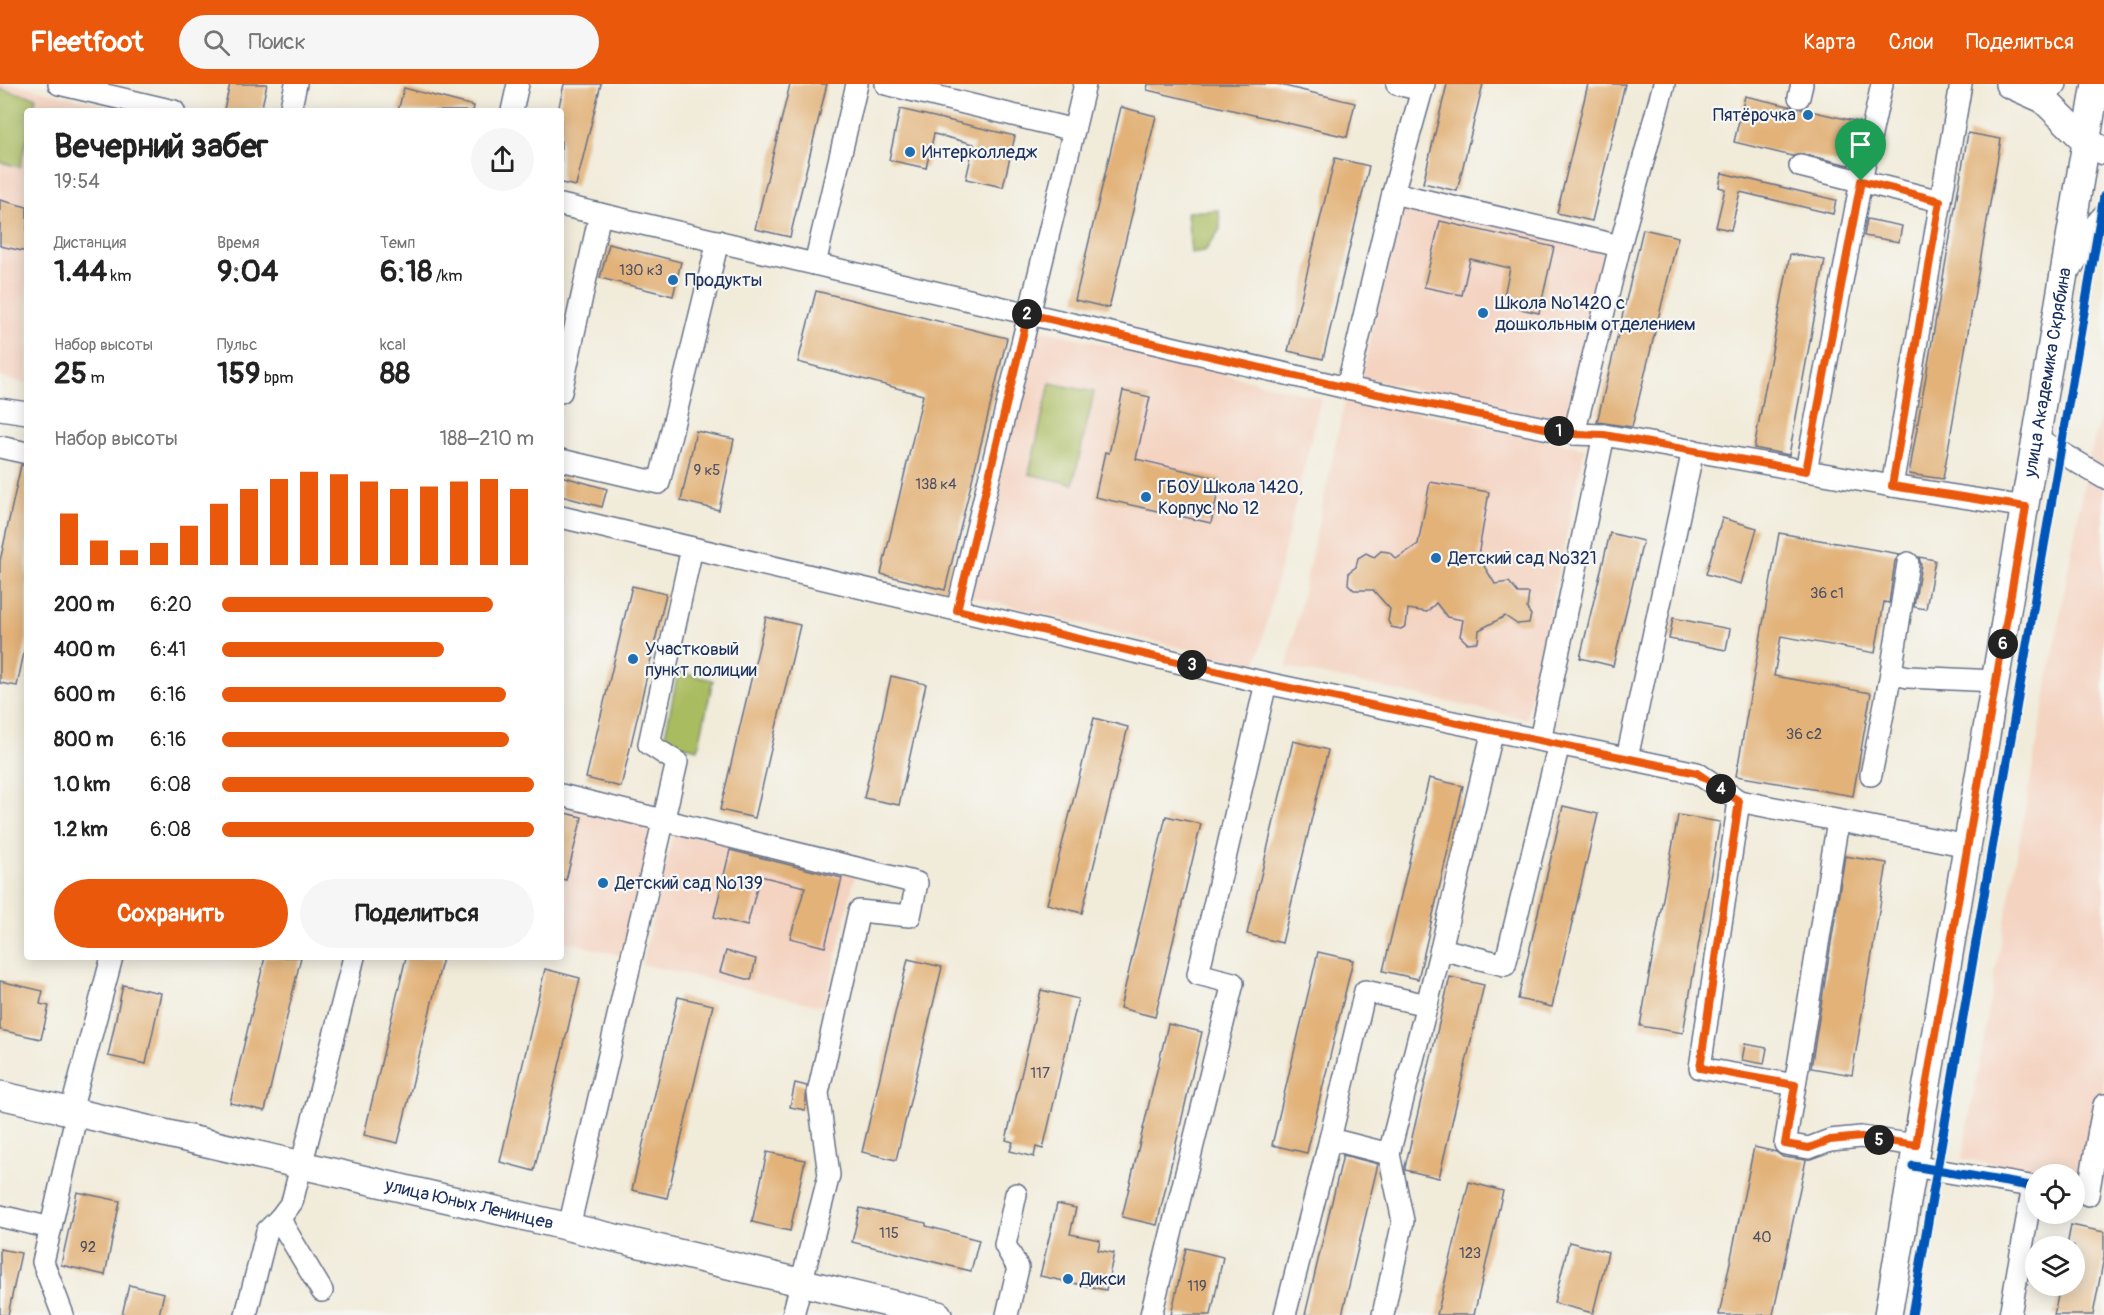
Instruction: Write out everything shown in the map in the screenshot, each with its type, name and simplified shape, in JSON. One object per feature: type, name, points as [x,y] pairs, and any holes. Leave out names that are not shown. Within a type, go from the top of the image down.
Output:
[{"type":"main road","points":[[2009,84],[2049,91],[2095,146]]},
{"type":"main road","name":"улица Академика Скрябина","points":[[2078,84],[2095,146]]},
{"type":"main road","name":"улица Академика Скрябина","points":[[2095,146],[2096,84]]},
{"type":"main road","name":"улица Академика Скрябина","points":[[1888,1315],[2065,274],[2104,109]]},
{"type":"main road","points":[[2065,274],[2080,247],[2104,219]]},
{"type":"main road","name":"улица Юных Ленинцев","points":[[0,1095],[938,1315]]},
{"type":"street","points":[[59,84],[161,108]]},
{"type":"street","points":[[291,108],[296,84]]},
{"type":"street","points":[[513,108],[518,84]]},
{"type":"street","points":[[815,264],[857,84]]},
{"type":"street","points":[[886,84],[1074,130]]},
{"type":"street","points":[[957,610],[1085,84]]},
{"type":"street","points":[[1347,388],[1393,194],[1423,87],[1397,84]]},
{"type":"street","points":[[1574,434],[1620,246],[1664,84]]},
{"type":"street","points":[[1806,471],[1861,181],[1882,84]]},
{"type":"street","points":[[1892,486],[1961,84]]},
{"type":"street","points":[[1800,166],[1940,201]]},
{"type":"street","points":[[1393,194],[1620,246]]},
{"type":"street","points":[[564,206],[1347,388],[1574,434],[1604,435],[1892,486],[2026,507]]},
{"type":"street","points":[[564,378],[600,214]]},
{"type":"street","points":[[564,461],[659,483],[718,241]]},
{"type":"street","points":[[0,409],[24,413]]},
{"type":"street","points":[[1441,949],[1505,965],[1549,742],[1604,435]]},
{"type":"street","points":[[2038,439],[2104,478]]},
{"type":"street","points":[[0,447],[24,452]]},
{"type":"street","points":[[1627,758],[1693,450]]},
{"type":"street","points":[[564,518],[1266,683],[1697,773],[1739,801],[1968,846]]},
{"type":"street","points":[[569,1227],[677,762],[649,744],[692,549]]},
{"type":"street","points":[[1871,775],[1891,673],[1908,563]]},
{"type":"street","points":[[1891,673],[1996,681]]},
{"type":"street","points":[[1152,1315],[1233,983],[1198,974],[1266,683]]},
{"type":"street","points":[[1383,1315],[1403,1221],[1389,1154],[1493,730]]},
{"type":"street","points":[[564,796],[917,883],[910,916],[859,911],[818,1093],[829,1175],[793,1315]]},
{"type":"street","points":[[1739,801],[1700,1068],[1795,1085]]},
{"type":"street","points":[[1838,821],[1785,1144],[1809,1148],[1830,1140],[1861,1137],[1914,1155],[2025,1184]]},
{"type":"street","points":[[63,1315],[43,1262],[74,1112],[111,960]]},
{"type":"street","points":[[246,1315],[267,1231],[292,1202],[353,960]]},
{"type":"street","points":[[1285,1315],[1365,991],[1427,1005]]},
{"type":"street","points":[[2089,1196],[2102,1130],[2104,1105]]},
{"type":"street","points":[[1330,1139],[1389,1154]]},
{"type":"street","points":[[1007,1315],[1018,1268],[1005,1245],[1016,1194]]},
{"type":"street","points":[[0,1216],[51,1228]]},
{"type":"street","points":[[280,1218],[322,1291]]},
{"type":"street","points":[[2010,1315],[2027,1224]]},
{"type":"shaded area","points":[[0,84],[14,84],[116,108],[24,108],[24,383],[0,377]]},
{"type":"shaded area","name":"Школа №1420 с дошкольным отделением","points":[[1402,203],[1604,249],[1564,423],[1362,377]]},
{"type":"shaded area","name":"ГБОУ Школа 1420, Корпус № 12","points":[[1036,328],[1321,398],[1256,666],[970,596]]},
{"type":"shaded area","name":"Детский сад №321","points":[[1346,397],[1585,448],[1526,719],[1287,667]]},
{"type":"shaded area","points":[[2104,404],[2104,1182],[2085,1179],[2085,1164],[2025,1164],[2025,1169],[1962,1159],[2087,467]]},
{"type":"shaded area","name":"Детский сад №139","points":[[564,802],[659,825],[627,957],[564,941]]},
{"type":"shaded area","points":[[674,830],[856,872],[824,1007],[642,964]]},
{"type":"green space","points":[[0,89],[36,97],[34,108],[24,108],[24,150],[20,167],[0,162]]},
{"type":"green space","points":[[1219,210],[1220,229],[1205,251],[1191,253],[1187,212]]},
{"type":"green space","points":[[1050,383],[1094,392],[1073,484],[1029,474]]},
{"type":"green space","points":[[678,672],[713,680],[698,749],[664,741]]},
{"type":"building","points":[[230,84],[267,84],[262,108],[224,108]]},
{"type":"building","points":[[564,84],[601,84],[576,186],[564,184],[564,108],[559,108]]},
{"type":"building","points":[[790,84],[827,84],[790,237],[755,229]]},
{"type":"building","points":[[1148,84],[1276,84],[1355,103],[1347,137],[1147,90]]},
{"type":"building","points":[[1447,84],[1483,84],[1457,191],[1423,183]]},
{"type":"building","points":[[1588,84],[1625,84],[1592,221],[1557,213]]},
{"type":"building","points":[[404,88],[474,106],[474,108],[399,108]]},
{"type":"building","points":[[1745,96],[1859,122],[1849,165],[1803,154],[1792,156],[1734,142]]},
{"type":"building","points":[[1121,107],[1156,116],[1109,308],[1075,300]]},
{"type":"building","name":"Интерколледж","points":[[900,109],[1015,136],[1003,187],[966,179],[974,144],[934,134],[926,168],[889,160]]},
{"type":"building","points":[[1968,133],[2001,139],[1943,479],[1909,474]]},
{"type":"building","points":[[1335,158],[1369,166],[1323,359],[1288,351]]},
{"type":"building","points":[[1722,173],[1836,200],[1833,214],[1740,192],[1731,230],[1716,227],[1725,189],[1719,187]]},
{"type":"building","points":[[0,200],[24,206],[24,251],[0,246]]},
{"type":"building","points":[[1867,219],[1902,226],[1899,242],[1864,236]]},
{"type":"building","points":[[1440,221],[1554,247],[1539,313],[1502,305],[1510,268],[1470,259],[1462,295],[1424,287]]},
{"type":"building","points":[[1643,229],[1678,237],[1632,427],[1597,422]]},
{"type":"building","points":[[609,244],[681,262],[673,296],[600,278]]},
{"type":"building","points":[[1790,254],[1825,260],[1789,455],[1754,448]]},
{"type":"building","points":[[816,291],[1007,338],[945,590],[881,574],[923,395],[798,362]]},
{"type":"building","points":[[1123,391],[1150,397],[1136,459],[1221,479],[1211,523],[1095,497],[1105,452],[1109,453]]},
{"type":"building","points":[[696,431],[734,439],[719,510],[681,501]]},
{"type":"building","points":[[21,465],[24,466],[24,652],[17,686],[0,683],[0,561]]},
{"type":"building","points":[[564,477],[607,489],[602,507],[564,497]]},
{"type":"building","points":[[1430,482],[1489,492],[1478,556],[1495,584],[1509,582],[1518,593],[1529,593],[1527,609],[1531,615],[1529,623],[1517,624],[1505,616],[1479,630],[1478,642],[1467,643],[1460,636],[1463,620],[1447,617],[1436,603],[1427,612],[1408,609],[1406,626],[1401,629],[1391,627],[1388,621],[1390,609],[1373,590],[1354,590],[1348,584],[1349,572],[1356,567],[1358,558],[1366,553],[1374,557],[1381,551],[1389,552],[1396,559],[1418,544]]},
{"type":"building","points":[[1722,518],[1757,528],[1741,584],[1706,574]]},
{"type":"building","points":[[1610,533],[1643,541],[1613,666],[1580,658]]},
{"type":"building","points":[[1779,533],[1900,554],[1895,561],[1889,603],[1884,602],[1875,653],[1781,636],[1774,676],[1871,693],[1853,796],[1736,776]]},
{"type":"building","points":[[1919,557],[1935,560],[1926,609],[1914,607],[1921,565]]},
{"type":"building","points":[[632,586],[666,594],[621,787],[586,778]]},
{"type":"building","points":[[766,617],[800,625],[755,818],[720,810]]},
{"type":"building","points":[[1673,618],[1730,629],[1726,650],[1669,639]]},
{"type":"building","points":[[891,676],[926,684],[899,805],[864,798]]},
{"type":"building","points":[[1094,718],[1128,727],[1082,913],[1047,904]]},
{"type":"building","points":[[1293,741],[1328,750],[1282,943],[1247,934]]},
{"type":"building","points":[[1429,778],[1463,786],[1418,979],[1383,971]]},
{"type":"building","points":[[1563,806],[1598,814],[1552,1007],[1518,999]]},
{"type":"building","points":[[564,813],[582,817],[566,880],[564,880]]},
{"type":"building","points":[[1678,815],[1720,822],[1683,1033],[1640,1026]]},
{"type":"building","points":[[1166,816],[1201,824],[1155,1017],[1120,1008]]},
{"type":"building","points":[[730,850],[842,878],[825,947],[790,938],[805,887],[760,876],[747,926],[714,917]]},
{"type":"building","points":[[1845,856],[1887,863],[1852,1075],[1811,1068]]},
{"type":"building","points":[[726,951],[756,959],[751,980],[720,972]]},
{"type":"building","points":[[1318,952],[1353,960],[1307,1153],[1272,1145]]},
{"type":"building","points":[[908,959],[942,967],[896,1160],[862,1152]]},
{"type":"building","points":[[264,960],[300,960],[265,1111],[230,1103]]},
{"type":"building","points":[[405,960],[442,960],[398,1143],[364,1135]]},
{"type":"building","points":[[545,969],[580,978],[534,1171],[500,1162]]},
{"type":"building","points":[[1450,977],[1484,985],[1439,1178],[1405,1170],[1405,1167]]},
{"type":"building","points":[[0,981],[43,991],[40,1004],[49,1006],[41,1039],[0,1030]]},
{"type":"building","points":[[123,985],[161,993],[146,1064],[108,1056]]},
{"type":"building","points":[[1041,990],[1078,999],[1043,1149],[1036,1147],[1034,1157],[1010,1151],[1013,1142],[1006,1140]]},
{"type":"building","points":[[678,997],[713,1005],[667,1198],[632,1190]]},
{"type":"building","points":[[1168,1024],[1202,1032],[1157,1225],[1122,1217]]},
{"type":"building","points":[[1745,1044],[1767,1048],[1764,1064],[1742,1060]]},
{"type":"building","points":[[795,1083],[807,1086],[805,1110],[790,1107]]},
{"type":"building","points":[[1754,1147],[1776,1152],[1783,1157],[1806,1160],[1773,1315],[1719,1315]]},
{"type":"building","points":[[767,1152],[805,1160],[790,1231],[752,1222]]},
{"type":"building","points":[[1343,1155],[1378,1164],[1342,1315],[1305,1315]]},
{"type":"building","points":[[1469,1182],[1503,1191],[1474,1315],[1437,1315]]},
{"type":"building","points":[[77,1192],[120,1201],[105,1275],[61,1265]]},
{"type":"building","points":[[1057,1204],[1076,1208],[1070,1234],[1100,1240],[1098,1250],[1114,1253],[1106,1290],[1040,1276]]},
{"type":"building","points":[[860,1208],[926,1223],[926,1226],[979,1240],[971,1271],[852,1242]]},
{"type":"building","points":[[2071,1225],[2104,1232],[2104,1257],[2093,1315],[2054,1315],[2058,1296],[2085,1296],[2085,1236],[2069,1236]]},
{"type":"building","points":[[1569,1242],[1608,1252],[1593,1313],[1554,1303]]},
{"type":"building","points":[[1186,1248],[1223,1257],[1211,1315],[1171,1315]]},
{"type":"building","points":[[0,1249],[21,1253],[8,1315],[0,1315]]},
{"type":"building","points":[[129,1285],[164,1293],[159,1315],[122,1315]]},
{"type":"cycle path","points":[[1912,1315],[2104,196]]},
{"type":"cycle path","points":[[1913,1166],[2025,1185]]},
{"type":"place","name":"Пятёрочка","points":[[1808,115]]},
{"type":"place","name":"Интерколледж","points":[[910,152]]},
{"type":"place","name":"Продукты","points":[[673,280]]},
{"type":"place","name":"Школа №1420 с дошкольным отделением","points":[[1483,313]]},
{"type":"place","name":"ГБОУ Школа 1420, Корпус № 12","points":[[1146,497]]},
{"type":"place","name":"Детский сад №321","points":[[1436,558]]},
{"type":"place","name":"Участковый пункт полиции","points":[[633,659]]},
{"type":"place","name":"Детский сад №139","points":[[603,883]]},
{"type":"place","name":"Дикси","points":[[1068,1279]]},
{"type":"route","points":[[1861,181],[1940,201],[1892,486],[2026,507],[1916,1145],[1861,1137],[1830,1140],[1809,1148],[1785,1144],[1795,1085],[1700,1068],[1739,801],[1697,773],[1266,683],[957,610],[1028,314],[1347,388],[1574,434],[1604,435],[1806,471],[1861,181]]}]
